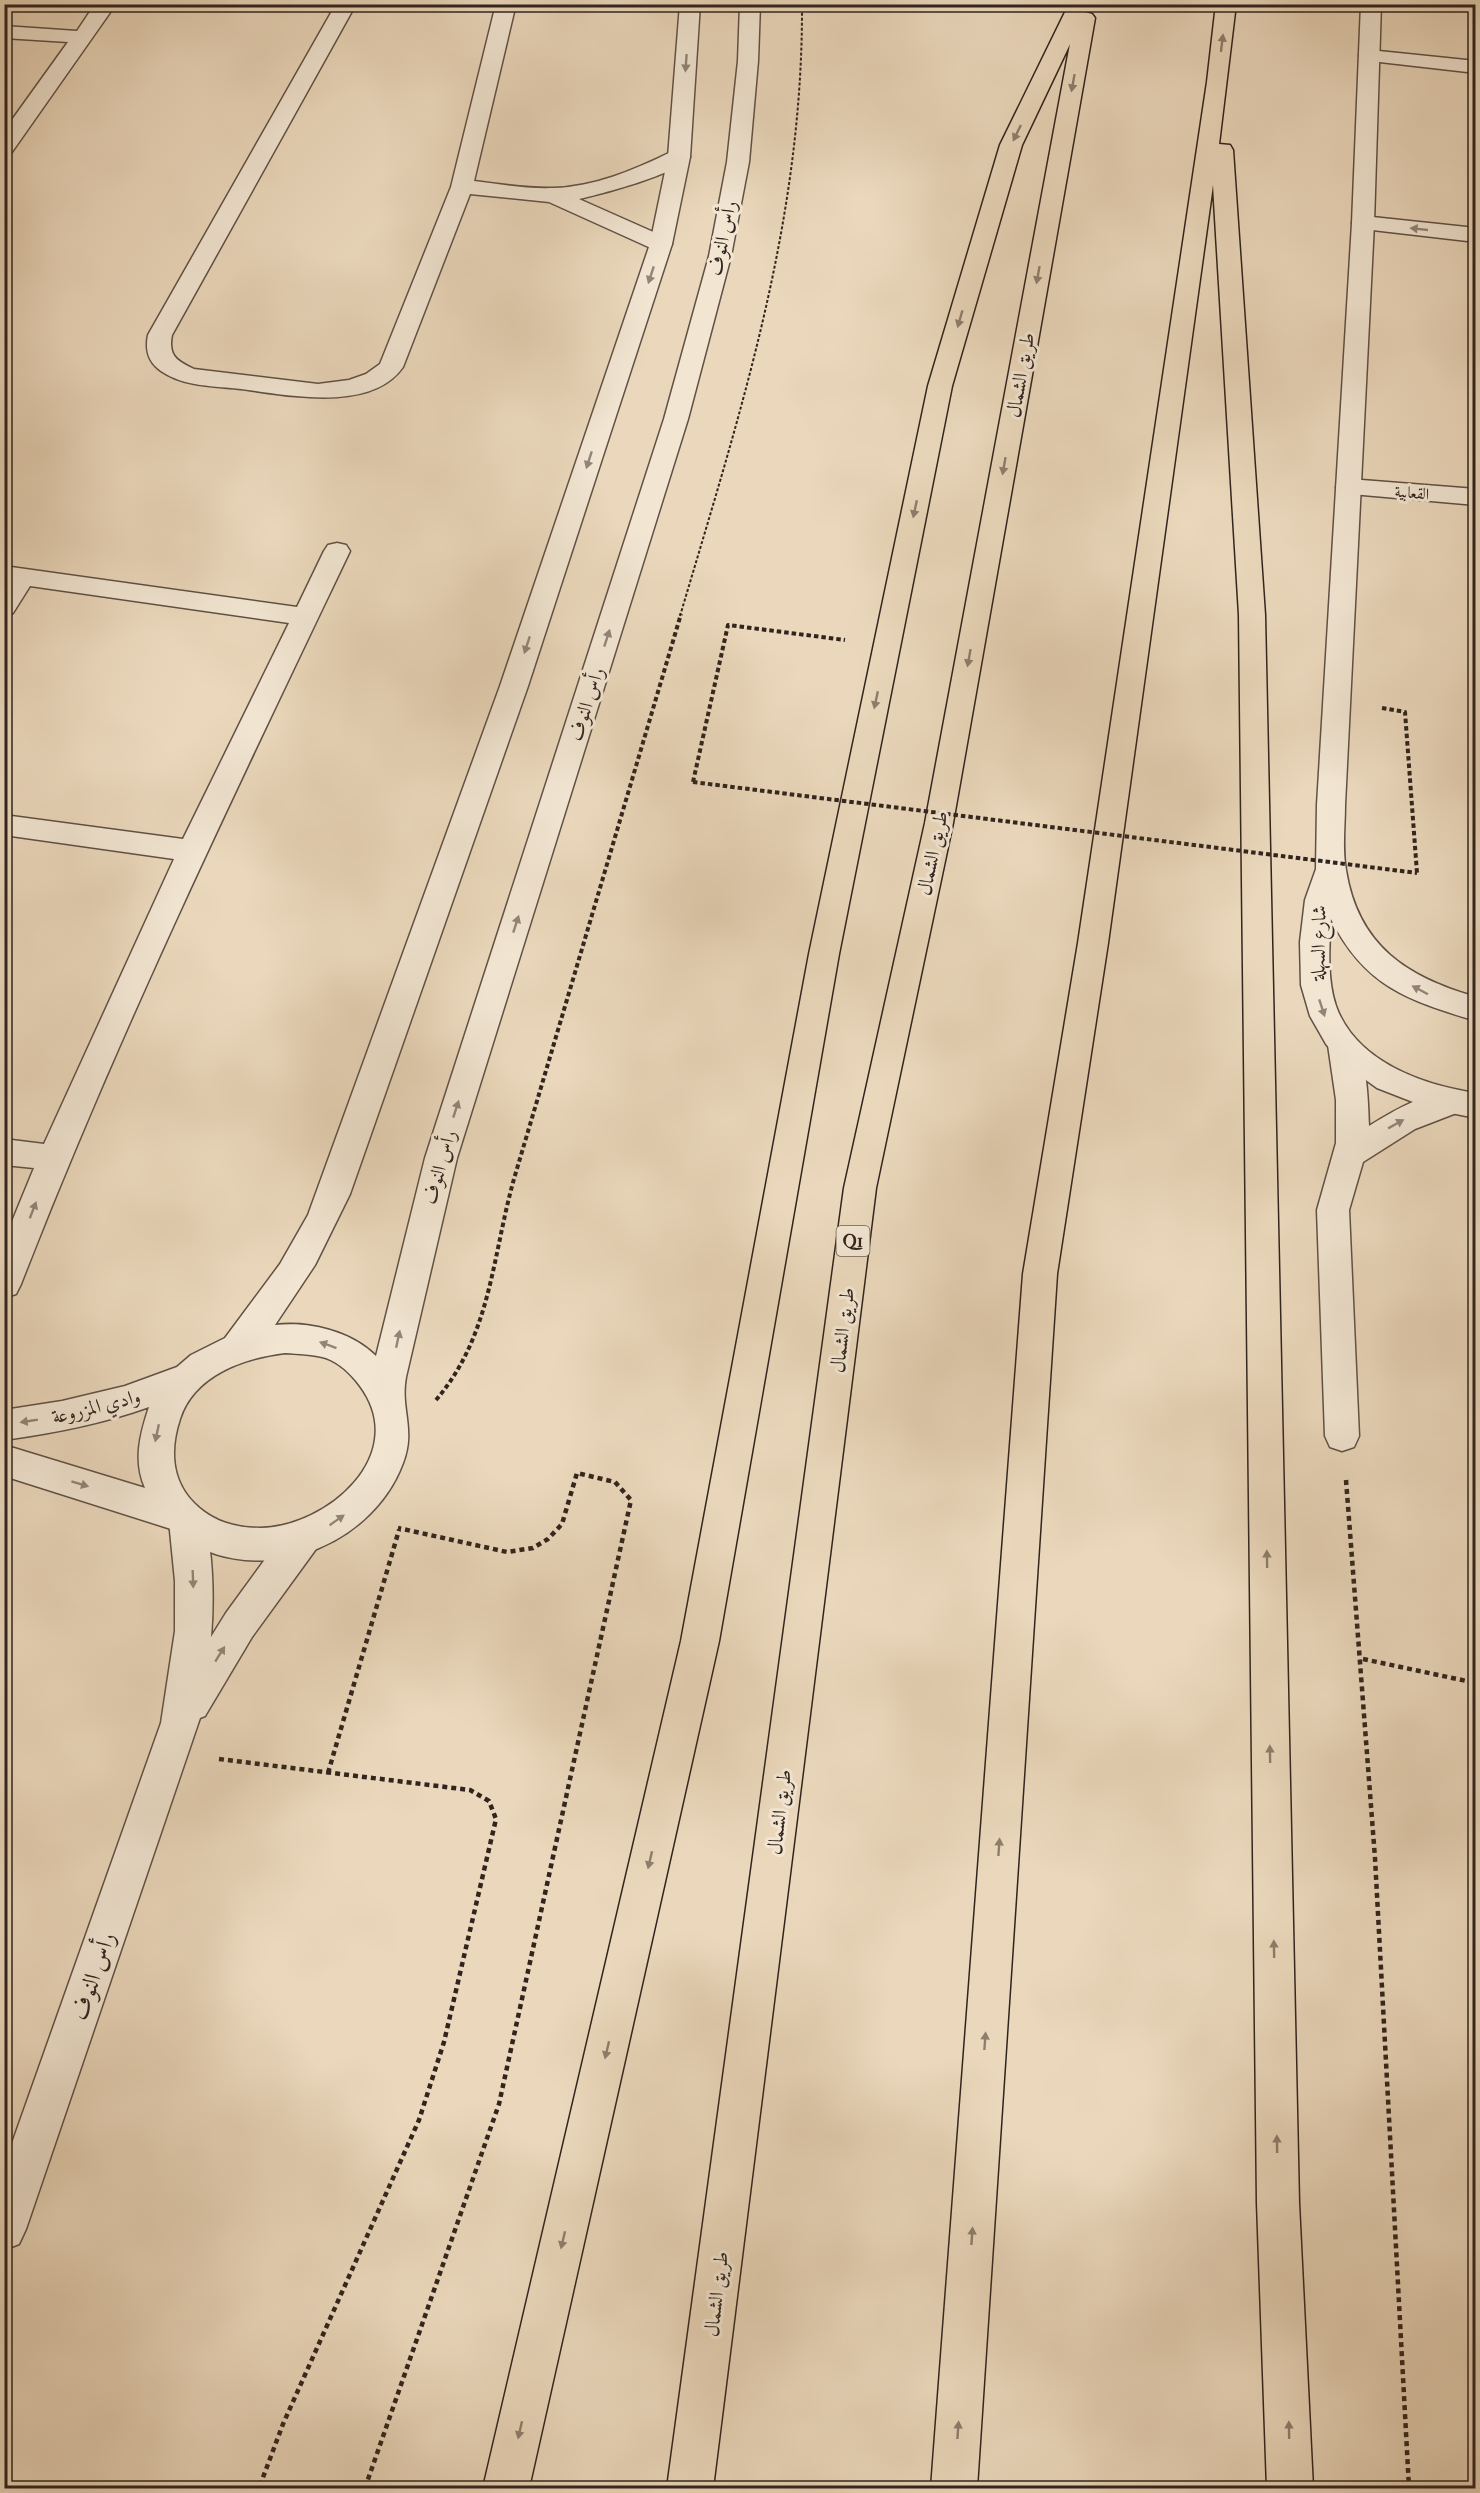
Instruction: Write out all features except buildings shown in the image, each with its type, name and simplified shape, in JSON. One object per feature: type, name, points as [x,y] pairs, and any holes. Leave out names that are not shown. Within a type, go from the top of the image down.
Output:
[{"type":"highway","points":[[506,2488],[700,1641],[824,954],[940,386],[1007,157],[1079,4]]},
{"type":"highway","name":"طريق الشمال","points":[[690,2488],[860,1188],[939,823],[1087,4]]},
{"type":"highway","points":[[954,2488],[1040,1274],[1093,943],[1218,82],[1226,4]]},
{"type":"highway","points":[[1218,82],[1252,615],[1278,2203],[1290,2488]]},
{"type":"street","points":[[6,144],[106,4]]},
{"type":"street","points":[[346,4],[160,335],[156,348],[161,359],[173,369],[189,376],[318,391],[360,386],[378,378],[391,367],[462,187],[504,12],[501,4]]},
{"type":"street","points":[[237,1347],[295,1272],[318,1233],[334,1194],[513,686],[661,244],[680,157],[690,4]]},
{"type":"street","name":"رأس النوف","points":[[386,1396],[412,1272],[441,1158],[676,419],[720,256],[738,162],[748,61],[750,4]]},
{"type":"street","points":[[1331,869],[1331,805],[1363,223],[1371,4]]},
{"type":"street","points":[[4,32],[82,38]]},
{"type":"street","points":[[1369,56],[1476,67]]},
{"type":"street","points":[[462,187],[553,195],[603,187],[680,157]]},
{"type":"street","points":[[553,195],[661,244]]},
{"type":"street","points":[[1363,223],[1476,235]]},
{"type":"street","name":"القعابية","points":[[1349,487],[1476,497]]},
{"type":"street","points":[[4,1284],[54,1158],[192,851],[337,551]]},
{"type":"street","points":[[4,607],[13,576],[306,617]]},
{"type":"street","points":[[4,825],[192,851]]},
{"type":"street","name":"شارع السهلة","points":[[1331,869],[1340,908],[1355,939],[1384,969],[1427,994],[1476,1009]]},
{"type":"street","name":"شارع السهلة","points":[[1331,869],[1323,886],[1316,912],[1316,986],[1324,1016],[1343,1045],[1372,1070],[1408,1090],[1462,1105]]},
{"type":"street","points":[[1342,1436],[1333,1210],[1336,1190],[1349,1155],[1352,1118],[1350,1081],[1343,1045]]},
{"type":"street","points":[[1349,1155],[1404,1120],[1462,1105]]},
{"type":"street","points":[[4,1152],[54,1158]]},
{"type":"street","points":[[287,1338],[326,1343],[352,1356],[372,1374],[386,1396],[393,1433],[382,1470],[359,1504],[333,1525],[303,1538],[278,1543],[253,1544],[228,1541],[206,1533],[184,1518],[166,1496],[157,1474],[154,1448],[159,1424],[170,1400],[186,1379],[219,1355],[237,1347],[267,1339],[287,1338]]},
{"type":"street","name":"وادي المزروعة","points":[[4,1425],[62,1416],[125,1401],[186,1379]]},
{"type":"street","points":[[4,1460],[184,1518]]},
{"type":"street","name":"رأس النوف","points":[[4,2229],[175,1738],[189,1670],[194,1618],[193,1568],[184,1518]]},
{"type":"street","name":"رأس النوف","points":[[175,1738],[238,1625],[303,1538]]},
{"type":"path","points":[[393,1433],[422,1413],[447,1390],[466,1362],[478,1333],[508,1198],[746,396],[768,309],[792,171],[800,94],[802,4]]},
{"type":"path","points":[[887,645],[728,625],[693,782],[1417,873],[1405,711]]},
{"type":"path","points":[[1342,1436],[1363,1659],[1378,1893],[1409,2488]]},
{"type":"path","points":[[359,1504],[399,1529],[507,1552],[533,1548],[548,1539],[562,1524],[577,1473],[615,1480],[624,1488],[631,1500],[499,2104],[365,2488]]},
{"type":"path","points":[[328,1773],[399,1529]]},
{"type":"path","points":[[1363,1659],[1476,1683]]},
{"type":"path","points":[[175,1738],[328,1773],[470,1790],[489,1801],[496,1819],[444,2042],[419,2120],[284,2424],[259,2488]]}]
